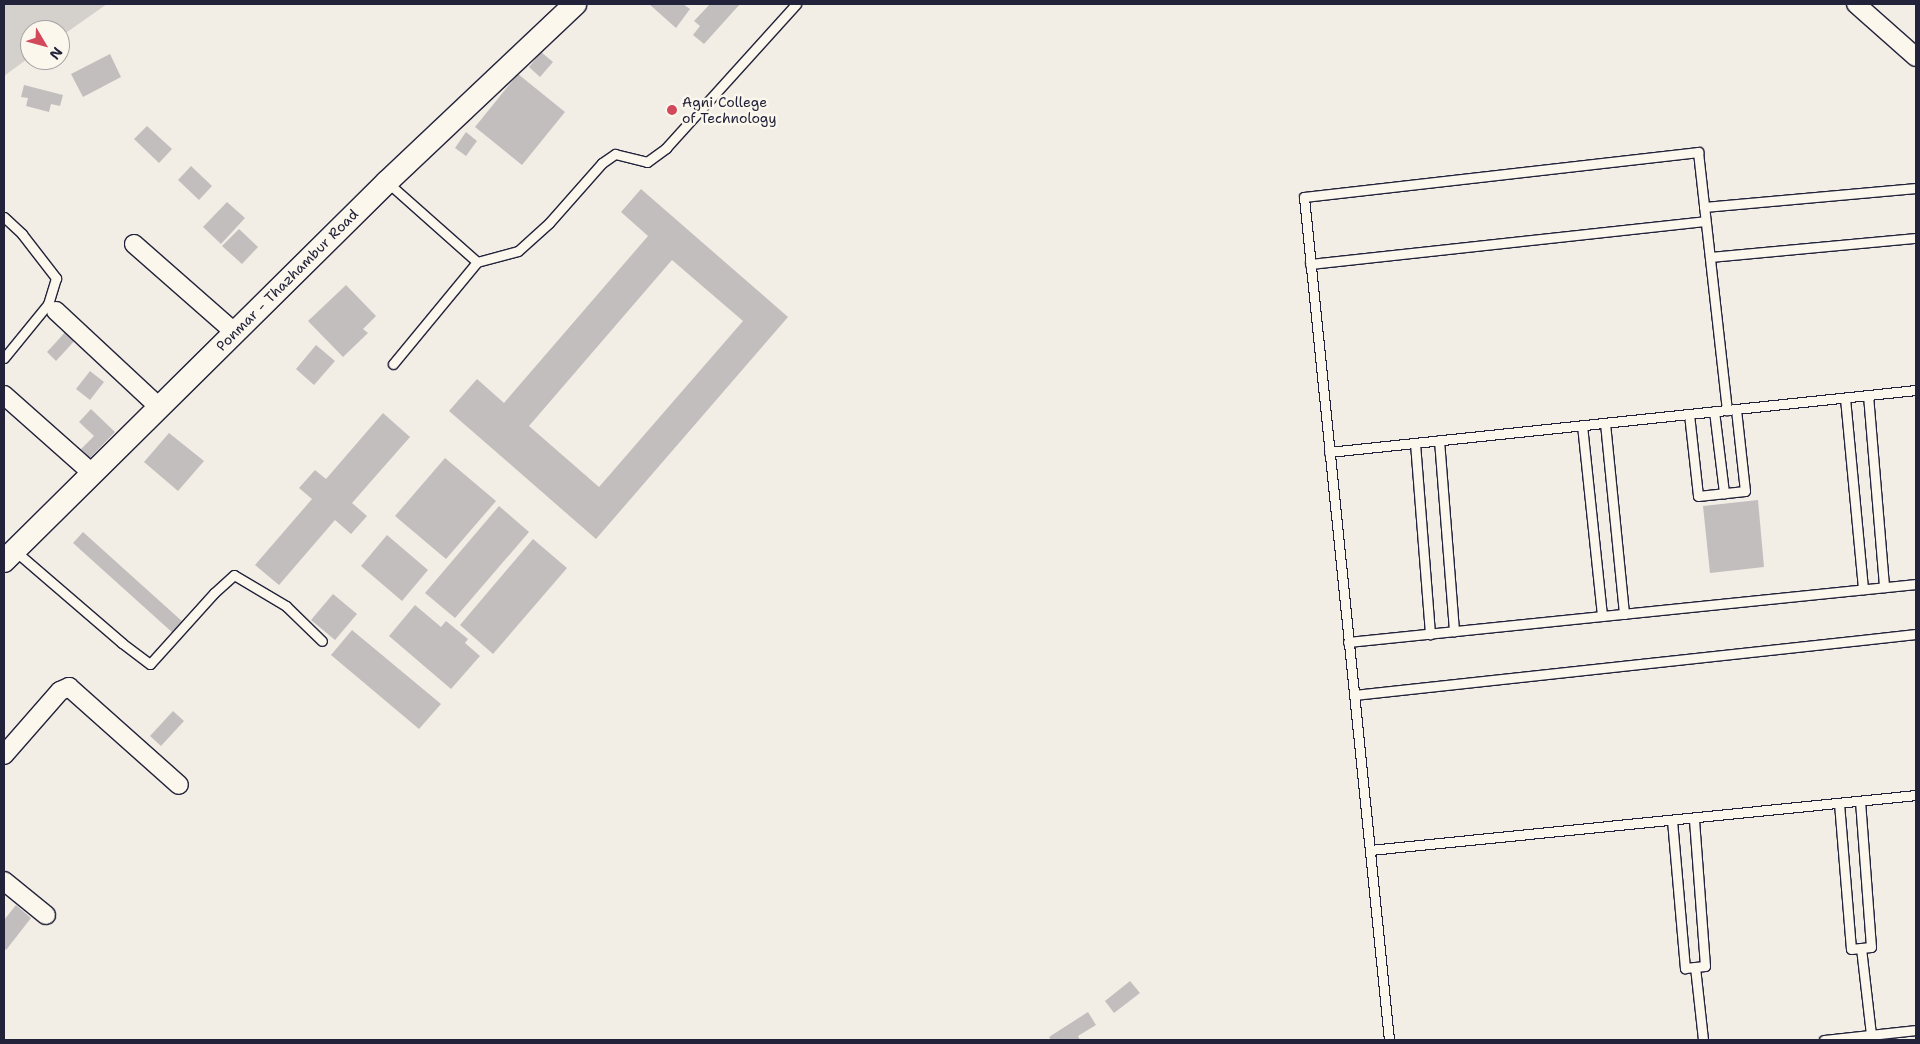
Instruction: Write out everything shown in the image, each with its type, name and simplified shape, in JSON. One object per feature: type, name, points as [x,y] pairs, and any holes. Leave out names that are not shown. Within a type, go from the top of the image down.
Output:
[{"type":"street","name":"Ponmar - Thazhambur Road","points":[[9,556],[387,182],[575,4]]},
{"type":"street","points":[[1856,4],[1916,58]]},
{"type":"street","points":[[134,244],[234,332]]},
{"type":"street","points":[[52,308],[158,407]]},
{"type":"street","points":[[4,395],[92,473]]},
{"type":"street","points":[[4,754],[60,691],[69,688],[179,785]]},
{"type":"street","points":[[4,881],[46,915]]},
{"type":"lane","points":[[393,364],[477,262],[518,251],[549,223],[602,163],[615,154],[647,162],[666,148],[796,4]]},
{"type":"lane","points":[[1390,1040],[1304,197],[1698,152],[1731,410],[1745,491],[1698,496],[1689,414]]},
{"type":"lane","points":[[387,182],[477,262]]},
{"type":"lane","points":[[1704,207],[1916,188]]},
{"type":"lane","points":[[4,217],[22,234],[56,278],[52,308],[4,358]]},
{"type":"lane","points":[[1310,264],[1706,222]]},
{"type":"lane","points":[[1710,257],[1916,238]]},
{"type":"lane","points":[[1329,452],[1916,390]]},
{"type":"lane","points":[[1868,395],[1884,587]]},
{"type":"lane","points":[[1845,398],[1863,589]]},
{"type":"lane","points":[[1714,411],[1724,493]]},
{"type":"lane","points":[[1605,423],[1624,614]]},
{"type":"lane","points":[[1582,425],[1602,616]]},
{"type":"lane","points":[[1439,440],[1454,631]]},
{"type":"lane","points":[[1415,443],[1430,634]]},
{"type":"lane","points":[[9,556],[150,664],[214,593],[234,575],[286,606],[322,641]]},
{"type":"lane","points":[[1348,642],[1916,584]]},
{"type":"lane","points":[[1354,695],[1916,634]]},
{"type":"lane","points":[[1370,850],[1916,795]]},
{"type":"lane","points":[[1838,803],[1851,949],[1871,947],[1860,800]]},
{"type":"lane","points":[[1672,820],[1685,968],[1705,966],[1694,818]]},
{"type":"lane","points":[[1861,948],[1871,1035]]},
{"type":"lane","points":[[1695,967],[1702,1040]]},
{"type":"lane","points":[[1824,1040],[1916,1030]]},
{"type":"shaded area","points":[[4,4],[107,4],[70,30],[70,20],[20,20],[20,64],[4,76]]},
{"type":"building","points":[[649,4],[683,4],[690,9],[676,28]]},
{"type":"building","points":[[710,4],[740,4],[704,44],[693,35],[700,26],[694,21]]},
{"type":"building","points":[[541,52],[553,62],[540,77],[529,67]]},
{"type":"building","points":[[110,54],[121,77],[83,97],[71,74]]},
{"type":"building","points":[[518,74],[565,112],[522,165],[475,127]]},
{"type":"building","points":[[24,85],[63,95],[60,106],[51,104],[49,112],[26,106],[28,98],[21,97]]},
{"type":"building","points":[[147,126],[172,149],[159,163],[134,139]]},
{"type":"building","points":[[466,132],[477,141],[466,156],[455,148]]},
{"type":"building","points":[[191,166],[212,186],[199,200],[178,180]]},
{"type":"building","points":[[641,189],[788,317],[596,539],[449,411],[477,379],[504,403],[648,236],[621,212]],"holes":[[[672,260],[743,321],[599,487],[529,426]]]},
{"type":"building","points":[[227,202],[245,218],[221,244],[203,227]]},
{"type":"building","points":[[239,229],[258,247],[242,264],[222,246]]},
{"type":"building","points":[[346,285],[376,316],[363,329],[368,333],[343,357],[308,321]]},
{"type":"building","points":[[69,328],[78,337],[56,361],[47,352]]},
{"type":"building","points":[[316,345],[335,361],[314,385],[296,369]]},
{"type":"building","points":[[90,371],[104,382],[90,400],[76,389]]},
{"type":"building","points":[[91,409],[115,432],[90,458],[81,449],[94,436],[79,422]]},
{"type":"building","points":[[383,413],[410,437],[352,503],[367,516],[351,534],[335,520],[279,585],[255,565],[312,499],[299,488],[315,470],[326,479]]},
{"type":"building","points":[[169,433],[204,461],[178,491],[144,462]]},
{"type":"building","points":[[445,458],[496,501],[446,559],[395,516]]},
{"type":"building","points":[[1758,500],[1764,567],[1710,573],[1703,506]]},
{"type":"building","points":[[499,506],[529,532],[455,618],[425,593]]},
{"type":"building","points":[[83,532],[184,623],[174,634],[73,543]]},
{"type":"building","points":[[387,535],[428,570],[402,601],[361,566]]},
{"type":"building","points":[[533,539],[567,568],[493,654],[460,625]]},
{"type":"building","points":[[333,594],[357,614],[335,640],[311,620]]},
{"type":"building","points":[[415,605],[441,627],[446,621],[468,639],[465,643],[480,656],[451,689],[389,636]]},
{"type":"building","points":[[352,630],[441,704],[419,729],[331,655]]},
{"type":"building","points":[[173,711],[184,721],[161,746],[150,736]]},
{"type":"building","points":[[16,905],[31,918],[6,950],[4,948],[4,920]]},
{"type":"building","points":[[1130,981],[1140,993],[1114,1013],[1105,1001]]},
{"type":"building","points":[[1088,1012],[1096,1025],[1078,1036],[1080,1040],[1051,1040],[1049,1037]]},
{"type":"place","name":"Agni College of Technology","points":[[672,110]]}]
